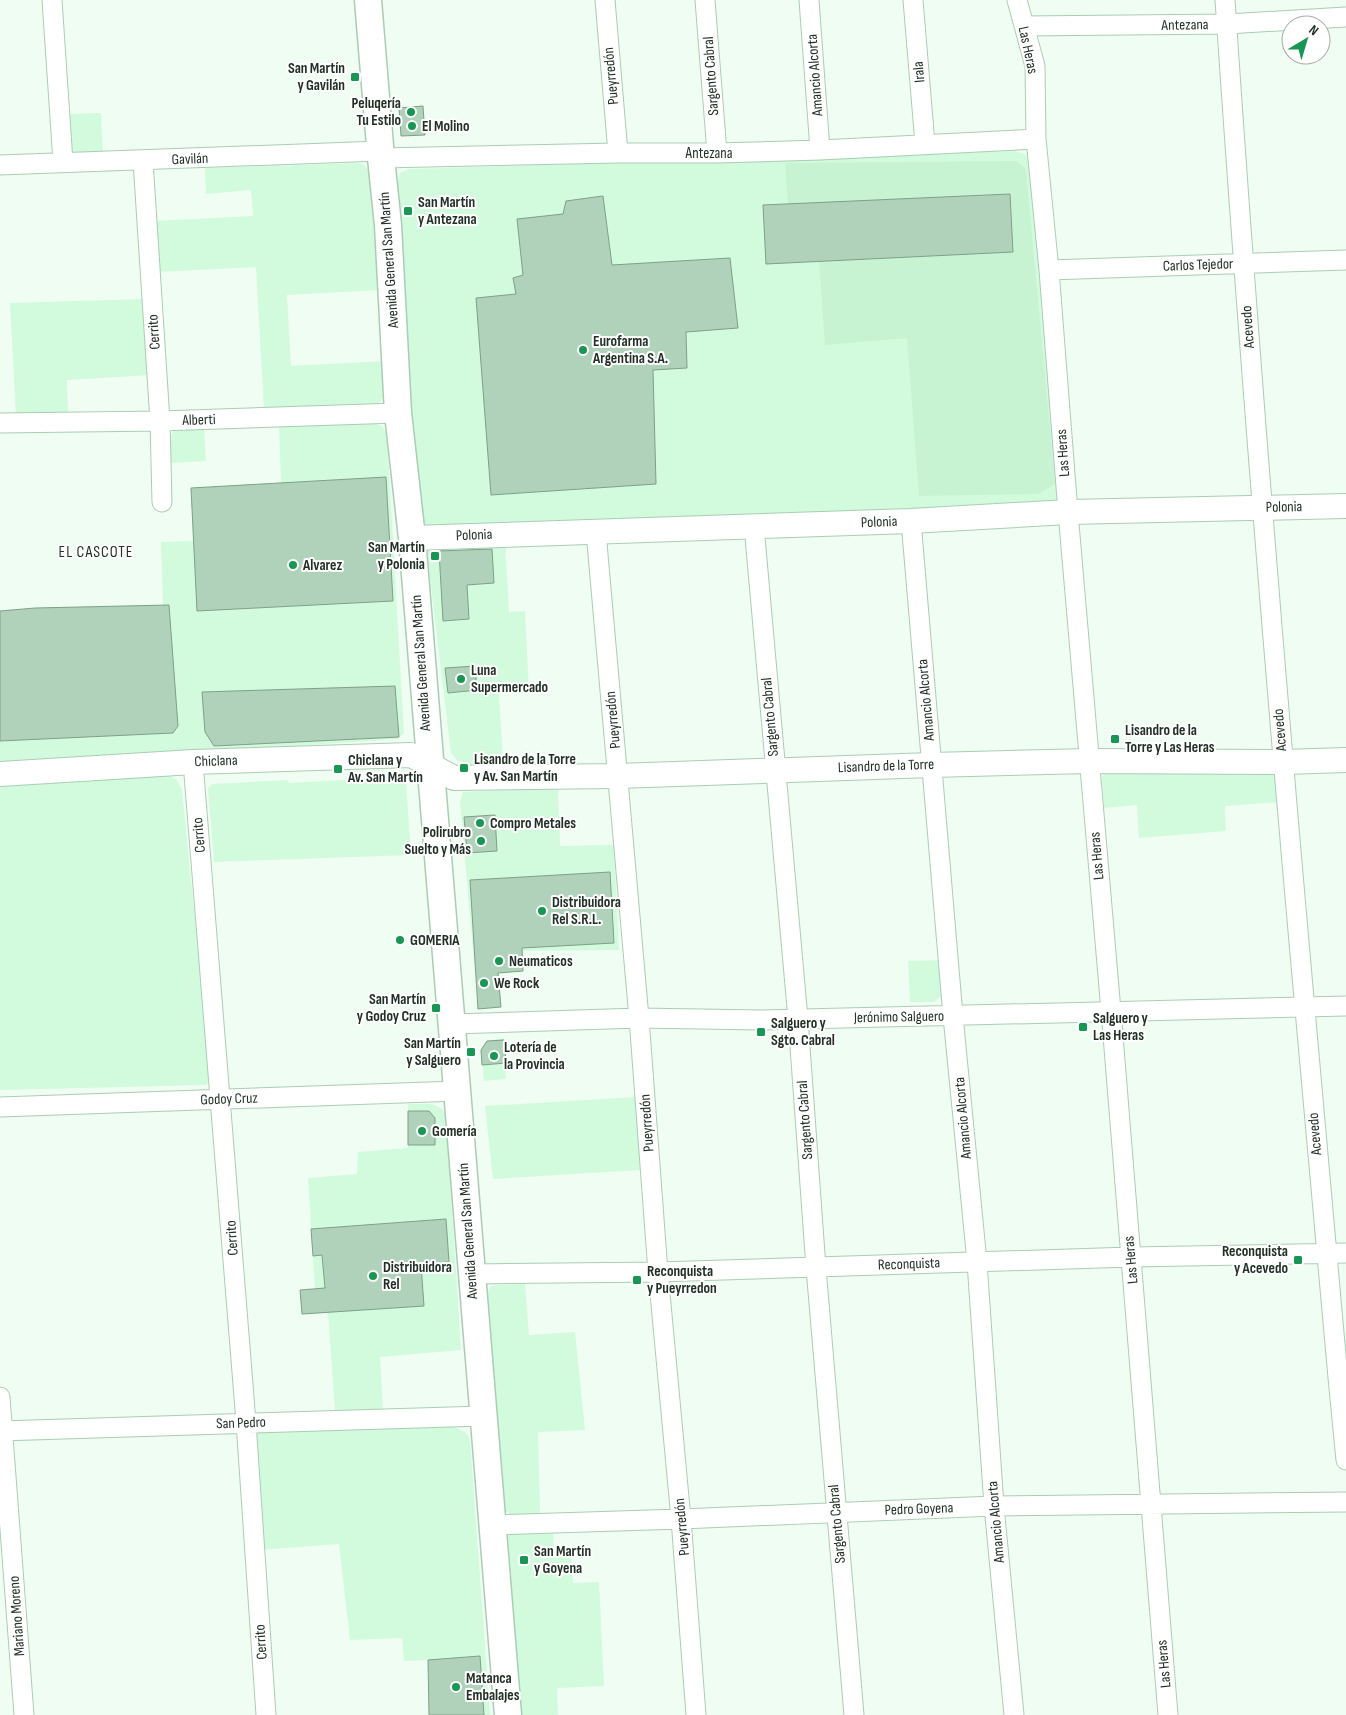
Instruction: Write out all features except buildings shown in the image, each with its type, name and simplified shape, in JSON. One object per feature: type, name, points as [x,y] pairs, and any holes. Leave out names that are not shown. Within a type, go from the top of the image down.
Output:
[{"type":"main road","name":"Avenida General San Martín","points":[[368,0],[380,154],[388,225],[398,413],[412,538],[429,765],[458,1091],[508,1715]]},
{"type":"street","points":[[52,0],[63,162]]},
{"type":"street","name":"Pueyrredón","points":[[605,0],[618,152]]},
{"type":"street","name":"Sargento Cabral","points":[[705,0],[717,153]]},
{"type":"street","name":"Amancio Alcorta","points":[[809,0],[820,150]]},
{"type":"street","name":"Irala","points":[[913,0],[925,144]]},
{"type":"street","name":"Las Heras","points":[[1017,0],[1035,66],[1036,140],[1049,270],[1168,1715]]},
{"type":"street","name":"Acevedo","points":[[1225,0],[1243,264],[1283,762],[1325,1253],[1346,1460]]},
{"type":"street","name":"Antezana","points":[[1024,26],[1227,24],[1346,17]]},
{"type":"street","name":"Antezana","points":[[380,154],[717,153],[1036,140]]},
{"type":"street","name":"Gavilán","points":[[0,165],[380,154]]},
{"type":"street","name":"Cerrito","points":[[143,161],[160,421],[162,502]]},
{"type":"street","name":"Carlos Tejedor","points":[[1049,270],[1346,260]]},
{"type":"street","name":"Alberti","points":[[0,423],[160,421],[398,413]]},
{"type":"street","name":"Polonia","points":[[412,538],[911,521],[1068,512],[1346,506]]},
{"type":"street","name":"Amancio Alcorta","points":[[911,521],[953,1016],[977,1262],[994,1506],[1014,1715]]},
{"type":"street","name":"Sargento Cabral","points":[[754,526],[774,770],[798,1019],[816,1268],[854,1715]]},
{"type":"street","name":"Pueyrredón","points":[[596,532],[639,1018],[658,1272],[681,1519],[696,1715]]},
{"type":"street","name":"Chiclana","points":[[0,774],[193,762],[411,755],[429,765]]},
{"type":"street","name":"Lisandro de la Torre","points":[[429,765],[454,778],[618,776],[1089,761],[1283,762],[1346,760]]},
{"type":"street","name":"Cerrito","points":[[193,762],[246,1422],[266,1715]]},
{"type":"street","name":"Jerónimo Salguero","points":[[452,1024],[639,1018],[798,1019],[1346,1006]]},
{"type":"street","name":"Godoy Cruz","points":[[0,1107],[458,1091]]},
{"type":"street","name":"Reconquista","points":[[472,1274],[658,1272],[1131,1256],[1346,1253]]},
{"type":"street","name":"Mariano Moreno","points":[[0,1397],[24,1715]]},
{"type":"street","name":"San Pedro","points":[[1,1430],[483,1416]]},
{"type":"street","name":"Pedro Goyena","points":[[493,1525],[994,1506],[1346,1502]]},
{"type":"shaded area","points":[[101,113],[103,156],[76,153],[71,149],[68,114]]},
{"type":"shaded area","points":[[1015,151],[1027,155],[1031,160],[1062,495],[1054,506],[417,526],[396,183],[400,173],[409,169]]},
{"type":"shaded area","points":[[1016,161],[1026,169],[1055,484],[1039,494],[919,496],[907,338],[825,345],[819,261],[1013,252],[1010,194],[788,204],[785,163]]},
{"type":"shaded area","points":[[360,163],[369,171],[379,290],[287,295],[291,366],[384,361],[385,396],[377,405],[264,409],[256,267],[157,272],[154,221],[253,216],[251,190],[206,194],[205,168]]},
{"type":"shaded area","points":[[145,299],[151,375],[67,380],[68,415],[16,417],[10,303]]},
{"type":"shaded area","points":[[373,423],[382,426],[387,435],[404,733],[397,739],[0,766],[0,610],[163,605],[161,542],[193,541],[191,488],[281,483],[279,425]]},
{"type":"shaded area","points":[[204,427],[206,461],[171,463],[170,438],[174,430]]},
{"type":"shaded area","points":[[505,539],[509,612],[525,611],[529,692],[499,694],[503,763],[465,765],[451,753],[427,553],[428,548]]},
{"type":"shaded area","points":[[1272,772],[1277,777],[1280,802],[1225,806],[1226,831],[1139,838],[1137,805],[1104,808],[1102,777],[1104,773]]},
{"type":"shaded area","points":[[166,774],[177,780],[182,790],[211,1078],[206,1085],[0,1090],[0,781]]},
{"type":"shaded area","points":[[401,777],[406,782],[411,855],[214,862],[208,788],[212,784],[288,780],[289,783]]},
{"type":"shaded area","points":[[558,787],[560,846],[614,845],[619,950],[522,951],[523,971],[492,973],[501,1007],[478,1009],[460,801],[463,792]]},
{"type":"shaded area","points":[[944,960],[942,995],[934,1002],[910,1002],[908,961]]},
{"type":"shaded area","points":[[504,1038],[506,1079],[484,1081],[481,1049],[487,1041]]},
{"type":"shaded area","points":[[636,1097],[640,1170],[493,1179],[485,1106]]},
{"type":"shaded area","points":[[408,1104],[432,1104],[442,1109],[446,1116],[461,1350],[380,1357],[383,1410],[335,1411],[328,1313],[302,1314],[300,1290],[315,1289],[308,1178],[357,1174],[358,1152],[408,1148]]},
{"type":"shaded area","points":[[525,1284],[529,1335],[575,1332],[585,1430],[538,1432],[540,1514],[513,1516],[505,1511],[503,1506],[486,1296],[490,1287],[496,1285]]},
{"type":"shaded area","points":[[450,1425],[466,1433],[470,1439],[490,1715],[429,1715],[428,1660],[404,1661],[402,1638],[350,1640],[339,1544],[259,1550],[252,1434],[259,1432]]},
{"type":"shaded area","points":[[553,1528],[554,1557],[571,1557],[573,1583],[599,1582],[604,1686],[557,1688],[558,1715],[521,1715],[508,1536],[510,1532]]},
{"type":"place","name":"San Martín y Gavilán","points":[[355,77]]},
{"type":"place","name":"Peluqería Tu Estilo","points":[[411,112]]},
{"type":"place","name":"El Molino","points":[[412,126]]},
{"type":"place","name":"San Martín y Antezana","points":[[408,211]]},
{"type":"place","name":"Eurofarma Argentina S.A.","points":[[583,350]]},
{"type":"place","name":"San Martín y Polonia","points":[[435,556]]},
{"type":"place","name":"Alvarez","points":[[293,565]]},
{"type":"place","name":"Luna Supermercado","points":[[461,679]]},
{"type":"place","name":"Lisandro de la Torre y Las Heras","points":[[1115,739]]},
{"type":"place","name":"Lisandro de la Torre y Av. San Martín","points":[[464,768]]},
{"type":"place","name":"Chiclana y Av. San Martín","points":[[338,769]]},
{"type":"place","name":"Compro Metales","points":[[480,823]]},
{"type":"place","name":"Polirubro Suelto y Más","points":[[481,841]]},
{"type":"place","name":"Distribuidora Rel S.R.L.","points":[[542,911]]},
{"type":"place","name":"GOMERIA","points":[[400,940]]},
{"type":"place","name":"Neumaticos","points":[[499,961]]},
{"type":"place","name":"We Rock","points":[[484,983]]},
{"type":"place","name":"San Martín y Godoy Cruz","points":[[436,1008]]},
{"type":"place","name":"Salguero y Las Heras","points":[[1083,1027]]},
{"type":"place","name":"Salguero y Sgto. Cabral","points":[[761,1032]]},
{"type":"place","name":"San Martín y Salguero","points":[[471,1052]]},
{"type":"place","name":"Lotería de la Provincia","points":[[494,1056]]},
{"type":"place","name":"Gomería","points":[[422,1131]]},
{"type":"place","name":"Reconquista y Acevedo","points":[[1298,1260]]},
{"type":"place","name":"Distribuidora Rel","points":[[373,1276]]},
{"type":"place","name":"Reconquista y Pueyrredon","points":[[637,1280]]},
{"type":"place","name":"San Martín y Goyena","points":[[524,1560]]},
{"type":"place","name":"Matanca Embalajes","points":[[456,1687]]},
{"type":"district","name":"EL CASCOTE","points":[[96,552]]}]
